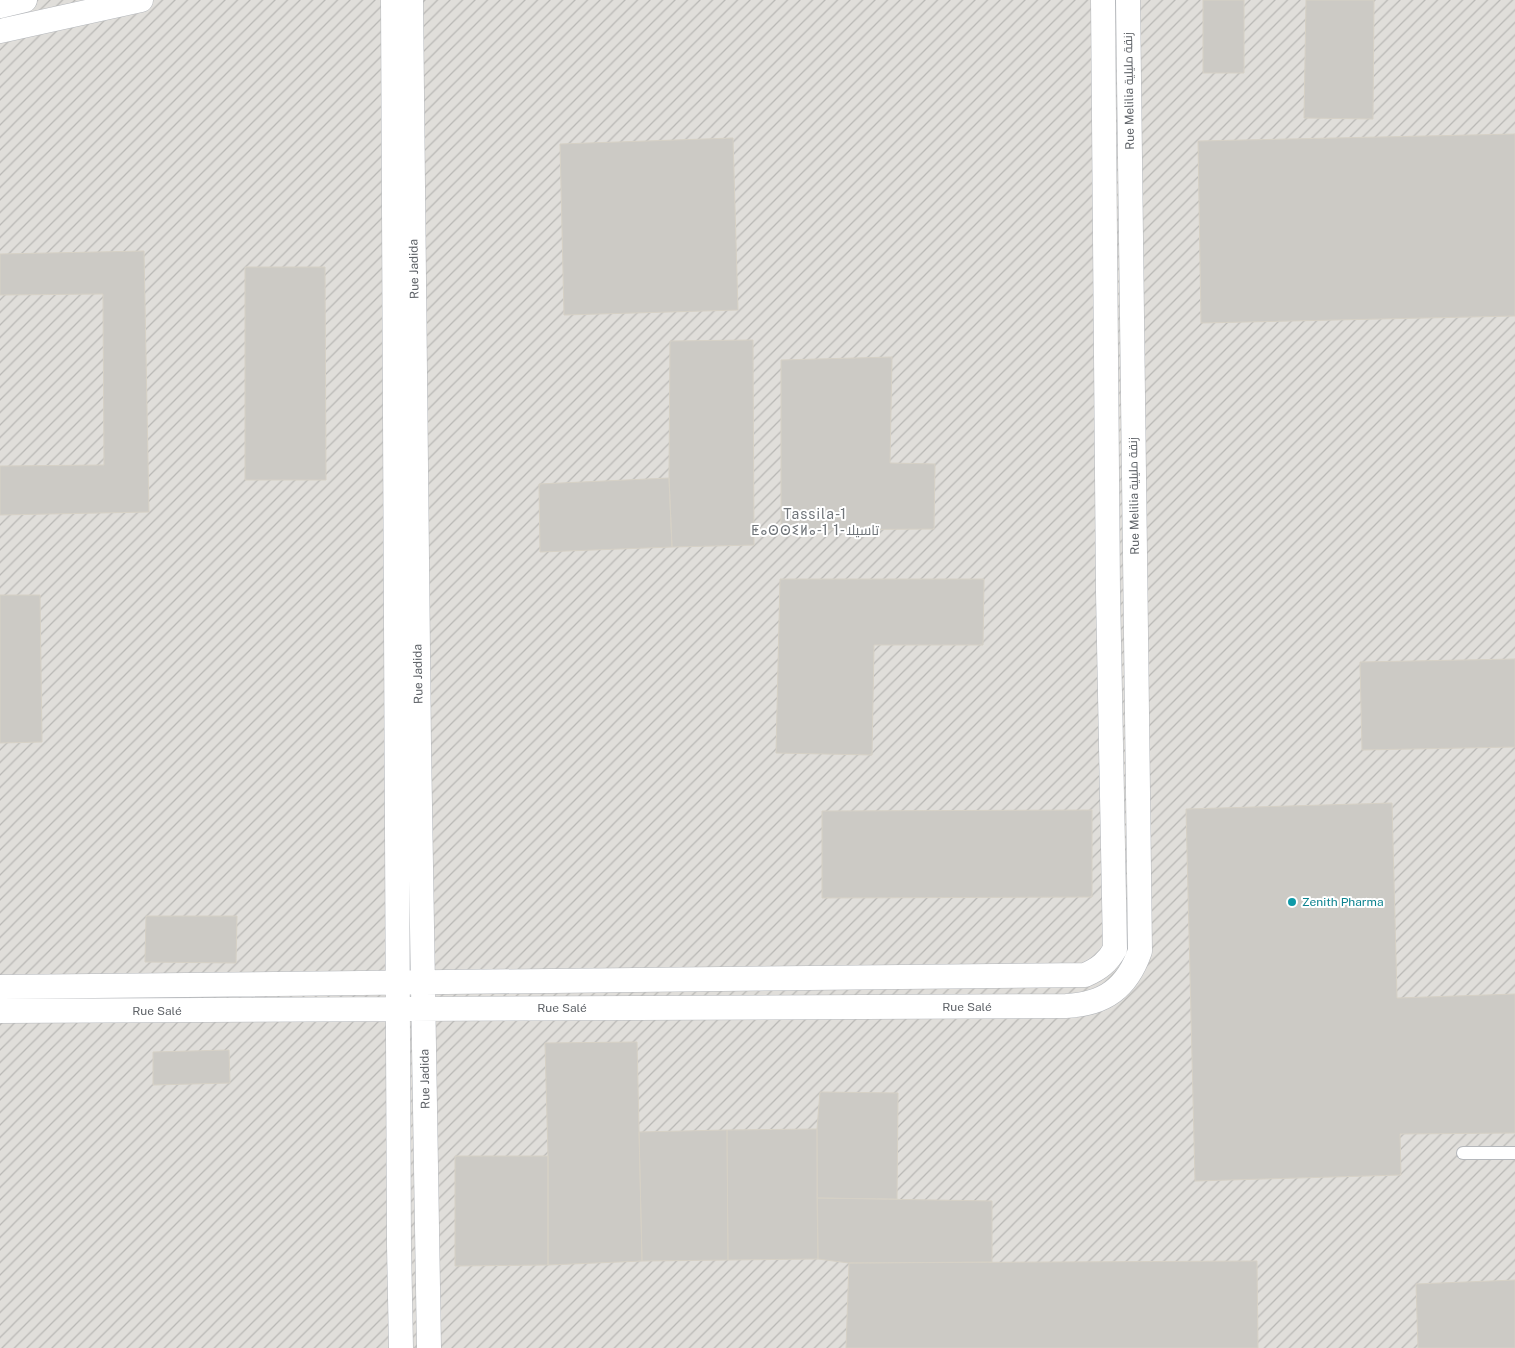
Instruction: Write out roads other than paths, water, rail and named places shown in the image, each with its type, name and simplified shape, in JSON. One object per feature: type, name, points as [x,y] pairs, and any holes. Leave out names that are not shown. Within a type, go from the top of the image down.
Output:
[{"type":"street","points":[[0,6],[26,0]]},
{"type":"street","points":[[0,32],[141,0]]},
{"type":"street","name":"Rue Jadida","points":[[393,0],[401,1348]]},
{"type":"street","name":"Rue Jadida","points":[[411,0],[429,1348]]},
{"type":"street","name":"Rue Melilia زنقة مليلية","points":[[1099,969],[1107,962],[1115,948],[1108,592],[1103,0]]},
{"type":"street","name":"Rue Melilia زنقة مليلية","points":[[1119,987],[1128,976],[1140,951],[1128,0]]},
{"type":"street","points":[[1099,969],[1119,987]]},
{"type":"street","name":"Rue Salé","points":[[0,987],[1085,975],[1099,969]]},
{"type":"street","name":"Rue Salé","points":[[0,1011],[1066,1006],[1096,1001],[1119,987]]},
{"type":"lane","points":[[1463,1153],[1515,1153]]},
{"type":"place","name":"Zenith Pharma","points":[[1292,902]]},
{"type":"district","name":"Tassila-1 ⵟⴰⵙⵙⵉⵍⴰ-1 1-تاسيلا","points":[[815,522]]}]
